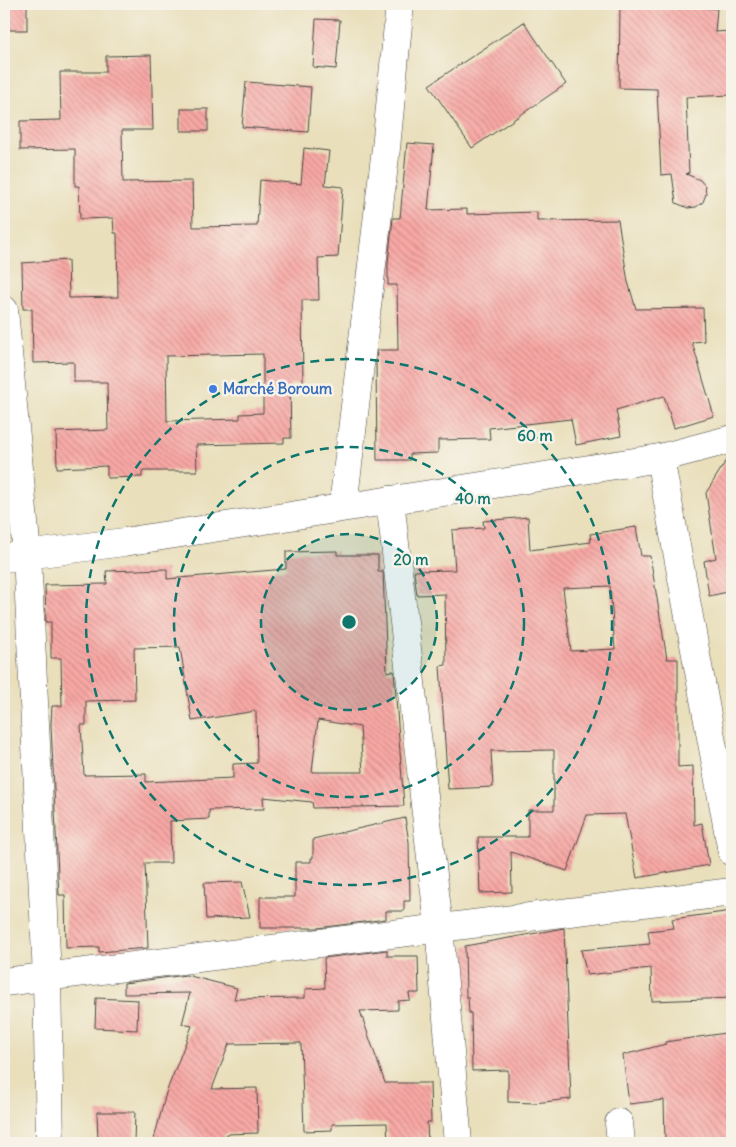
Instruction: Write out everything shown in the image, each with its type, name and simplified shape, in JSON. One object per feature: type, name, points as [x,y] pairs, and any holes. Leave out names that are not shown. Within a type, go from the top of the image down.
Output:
[{"type":"street","points":[[343,506],[386,148],[400,4]]},
{"type":"street","points":[[4,310],[15,556],[46,977],[50,1143]]},
{"type":"street","points":[[15,556],[124,542],[343,506],[660,458],[732,439]]},
{"type":"street","points":[[660,458],[732,852]]},
{"type":"street","points":[[390,500],[439,927],[458,1143]]},
{"type":"street","points":[[4,982],[732,892]]},
{"type":"building","points":[[4,4],[27,4],[27,30],[4,30]]},
{"type":"building","points":[[620,4],[668,4],[717,9],[715,32],[732,31],[732,95],[686,97],[689,173],[686,174],[700,180],[705,186],[706,194],[703,202],[696,207],[688,208],[676,203],[672,174],[661,175],[657,89],[619,88]]},
{"type":"building","points":[[316,19],[340,20],[336,69],[313,67]]},
{"type":"building","points":[[524,22],[566,84],[472,148],[429,85]]},
{"type":"building","points":[[151,55],[153,130],[122,130],[123,182],[192,181],[193,227],[257,226],[260,180],[301,184],[304,148],[329,151],[325,185],[343,187],[338,257],[318,258],[319,300],[302,300],[303,384],[290,384],[291,438],[284,438],[284,443],[196,445],[197,471],[142,471],[142,477],[107,478],[107,466],[57,468],[56,432],[108,430],[107,382],[74,382],[74,362],[33,363],[32,309],[23,309],[22,263],[68,260],[69,298],[118,297],[117,233],[114,233],[113,218],[80,219],[79,186],[75,186],[75,149],[20,150],[20,121],[61,120],[60,72],[106,72],[106,56]],"holes":[[[263,354],[263,413],[240,414],[240,419],[167,421],[166,356]]]},
{"type":"building","points":[[246,82],[311,87],[308,132],[242,127]]},
{"type":"building","points":[[181,109],[208,109],[208,131],[181,131]]},
{"type":"building","points":[[407,143],[434,145],[428,210],[467,209],[467,214],[537,212],[537,221],[618,220],[628,282],[636,309],[703,308],[704,341],[692,342],[714,416],[674,428],[664,396],[616,410],[621,436],[576,445],[571,419],[489,428],[490,439],[438,440],[438,453],[410,454],[410,460],[377,460],[377,350],[398,350],[397,285],[388,285],[388,263],[393,218],[400,218]]},
{"type":"building","points":[[732,455],[732,591],[709,596],[704,561],[716,558],[706,493],[729,456]]},
{"type":"building","points":[[528,517],[530,550],[591,542],[590,534],[636,527],[641,556],[650,556],[667,659],[678,659],[678,767],[693,766],[694,825],[702,823],[709,865],[637,878],[625,814],[587,815],[567,871],[511,852],[512,892],[480,893],[478,837],[528,837],[528,810],[554,810],[554,750],[491,751],[493,787],[448,789],[440,666],[446,665],[445,594],[417,595],[414,571],[455,570],[452,530],[484,528],[483,521]],"holes":[[[610,586],[615,649],[571,651],[563,588]]]},
{"type":"building","points":[[337,551],[337,555],[378,555],[378,572],[383,572],[387,672],[394,671],[404,806],[313,808],[312,802],[263,797],[264,809],[209,810],[209,819],[170,821],[171,863],[145,863],[148,948],[99,952],[99,947],[66,948],[65,895],[59,895],[51,725],[52,706],[62,706],[61,658],[51,658],[51,622],[46,622],[45,585],[107,584],[106,571],[167,569],[167,579],[286,569],[286,552]],"holes":[[[180,647],[192,721],[256,711],[257,763],[233,764],[233,778],[146,782],[146,774],[84,775],[81,725],[86,725],[86,701],[135,700],[134,648]],[[318,720],[360,727],[363,772],[312,772]]]},
{"type":"building","points":[[405,818],[409,842],[410,901],[404,901],[404,911],[386,911],[386,919],[318,928],[260,928],[260,897],[295,897],[295,862],[311,862],[311,858],[313,858],[313,839]]},
{"type":"building","points":[[242,882],[250,917],[206,919],[204,883]]},
{"type":"building","points":[[732,911],[732,998],[652,1001],[651,968],[587,975],[581,950],[650,944],[648,931],[674,928],[672,919]]},
{"type":"building","points":[[564,928],[571,1099],[534,1103],[508,1102],[508,1070],[472,1071],[471,1013],[469,1013],[468,997],[466,997],[465,946]]},
{"type":"building","points":[[387,950],[387,956],[418,956],[419,993],[409,993],[410,1000],[398,1001],[398,1010],[360,1011],[385,1083],[430,1083],[431,1122],[427,1122],[428,1143],[388,1143],[387,1123],[332,1124],[332,1130],[304,1131],[301,1043],[229,1044],[212,1089],[257,1088],[258,1133],[226,1134],[218,1143],[153,1143],[166,1093],[192,1026],[182,1024],[190,993],[124,994],[124,983],[186,975],[237,988],[234,999],[305,998],[305,989],[325,988],[324,958]]},
{"type":"building","points":[[96,998],[138,1000],[137,1030],[95,1028]]},
{"type":"building","points":[[732,1032],[732,1079],[727,1080],[729,1143],[665,1141],[664,1100],[629,1104],[623,1055],[666,1044],[665,1042]]},
{"type":"building","points":[[97,1112],[135,1112],[134,1143],[98,1143]]},
{"type":"place","name":"Marché Boroum","points":[[213,389]]}]
